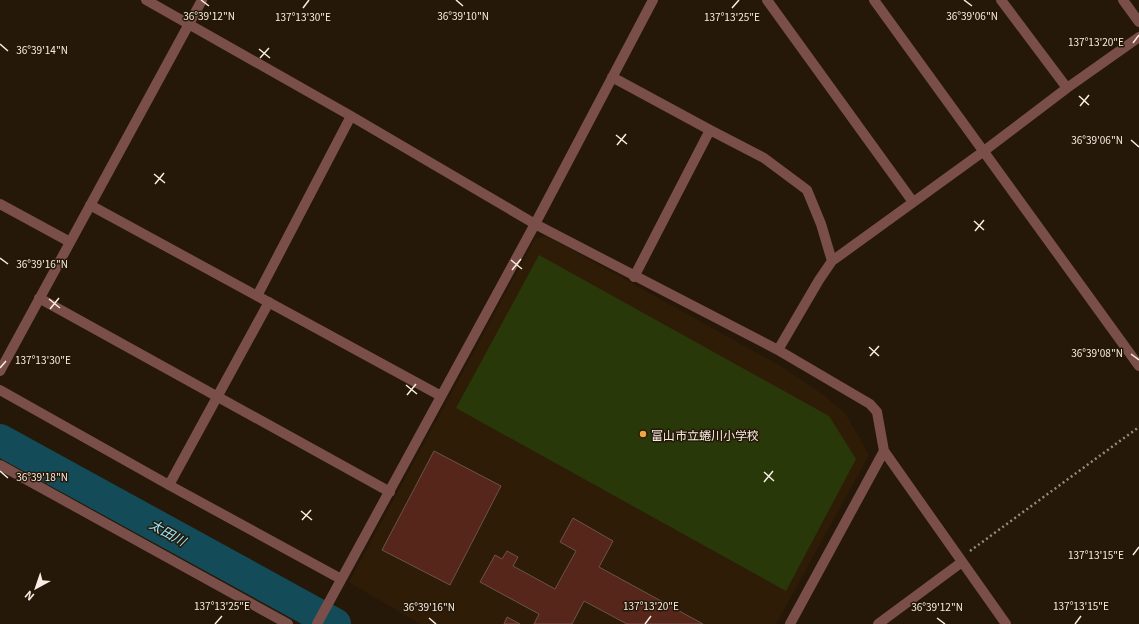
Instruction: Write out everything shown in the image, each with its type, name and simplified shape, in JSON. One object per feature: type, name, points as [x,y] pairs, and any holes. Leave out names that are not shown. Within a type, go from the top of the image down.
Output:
[{"type":"street","points":[[146,0],[351,116],[535,224],[634,277],[778,350],[870,404],[876,412],[884,451],[1006,624]]},
{"type":"street","points":[[0,371],[202,0]]},
{"type":"street","points":[[317,624],[535,224],[653,0]]},
{"type":"street","points":[[767,0],[913,202]]},
{"type":"street","points":[[874,0],[1139,366]]},
{"type":"street","points":[[1001,0],[1067,88]]},
{"type":"street","points":[[1123,0],[1139,22]]},
{"type":"street","points":[[778,350],[819,280],[832,262],[984,151],[1067,88],[1139,37]]},
{"type":"street","points":[[612,77],[764,158],[807,190],[821,224],[832,262]]},
{"type":"street","points":[[257,296],[351,116]]},
{"type":"street","points":[[634,277],[710,130]]},
{"type":"street","points":[[0,204],[70,242]]},
{"type":"street","points":[[90,206],[442,396]]},
{"type":"street","points":[[40,298],[390,492]]},
{"type":"street","points":[[169,485],[268,302]]},
{"type":"street","points":[[0,390],[341,579]]},
{"type":"street","points":[[790,624],[884,451]]},
{"type":"street","points":[[0,465],[288,624]]},
{"type":"street","points":[[878,624],[962,562]]},
{"type":"path","points":[[962,562],[969,552],[1139,427]]},
{"type":"shaded area","name":"富山市立蜷川小学校","points":[[547,236],[782,367],[822,394],[845,413],[869,455],[776,624],[420,624],[349,582],[535,239]]},
{"type":"green space","points":[[539,255],[829,416],[856,459],[786,591],[456,408]]},
{"type":"building","points":[[434,451],[501,486],[450,585],[382,550]]},
{"type":"building","points":[[573,518],[613,541],[599,567],[703,624],[627,624],[584,601],[572,624],[534,624],[539,614],[480,582],[495,555],[502,559],[507,551],[518,557],[513,566],[555,589],[576,551],[560,542]]},
{"type":"building","points":[[507,617],[520,624],[504,624]]},
{"type":"waterway","name":"太田川","points":[[0,440],[335,624]]},
{"type":"place","name":"富山市立蜷川小学校","points":[[643,434]]}]
